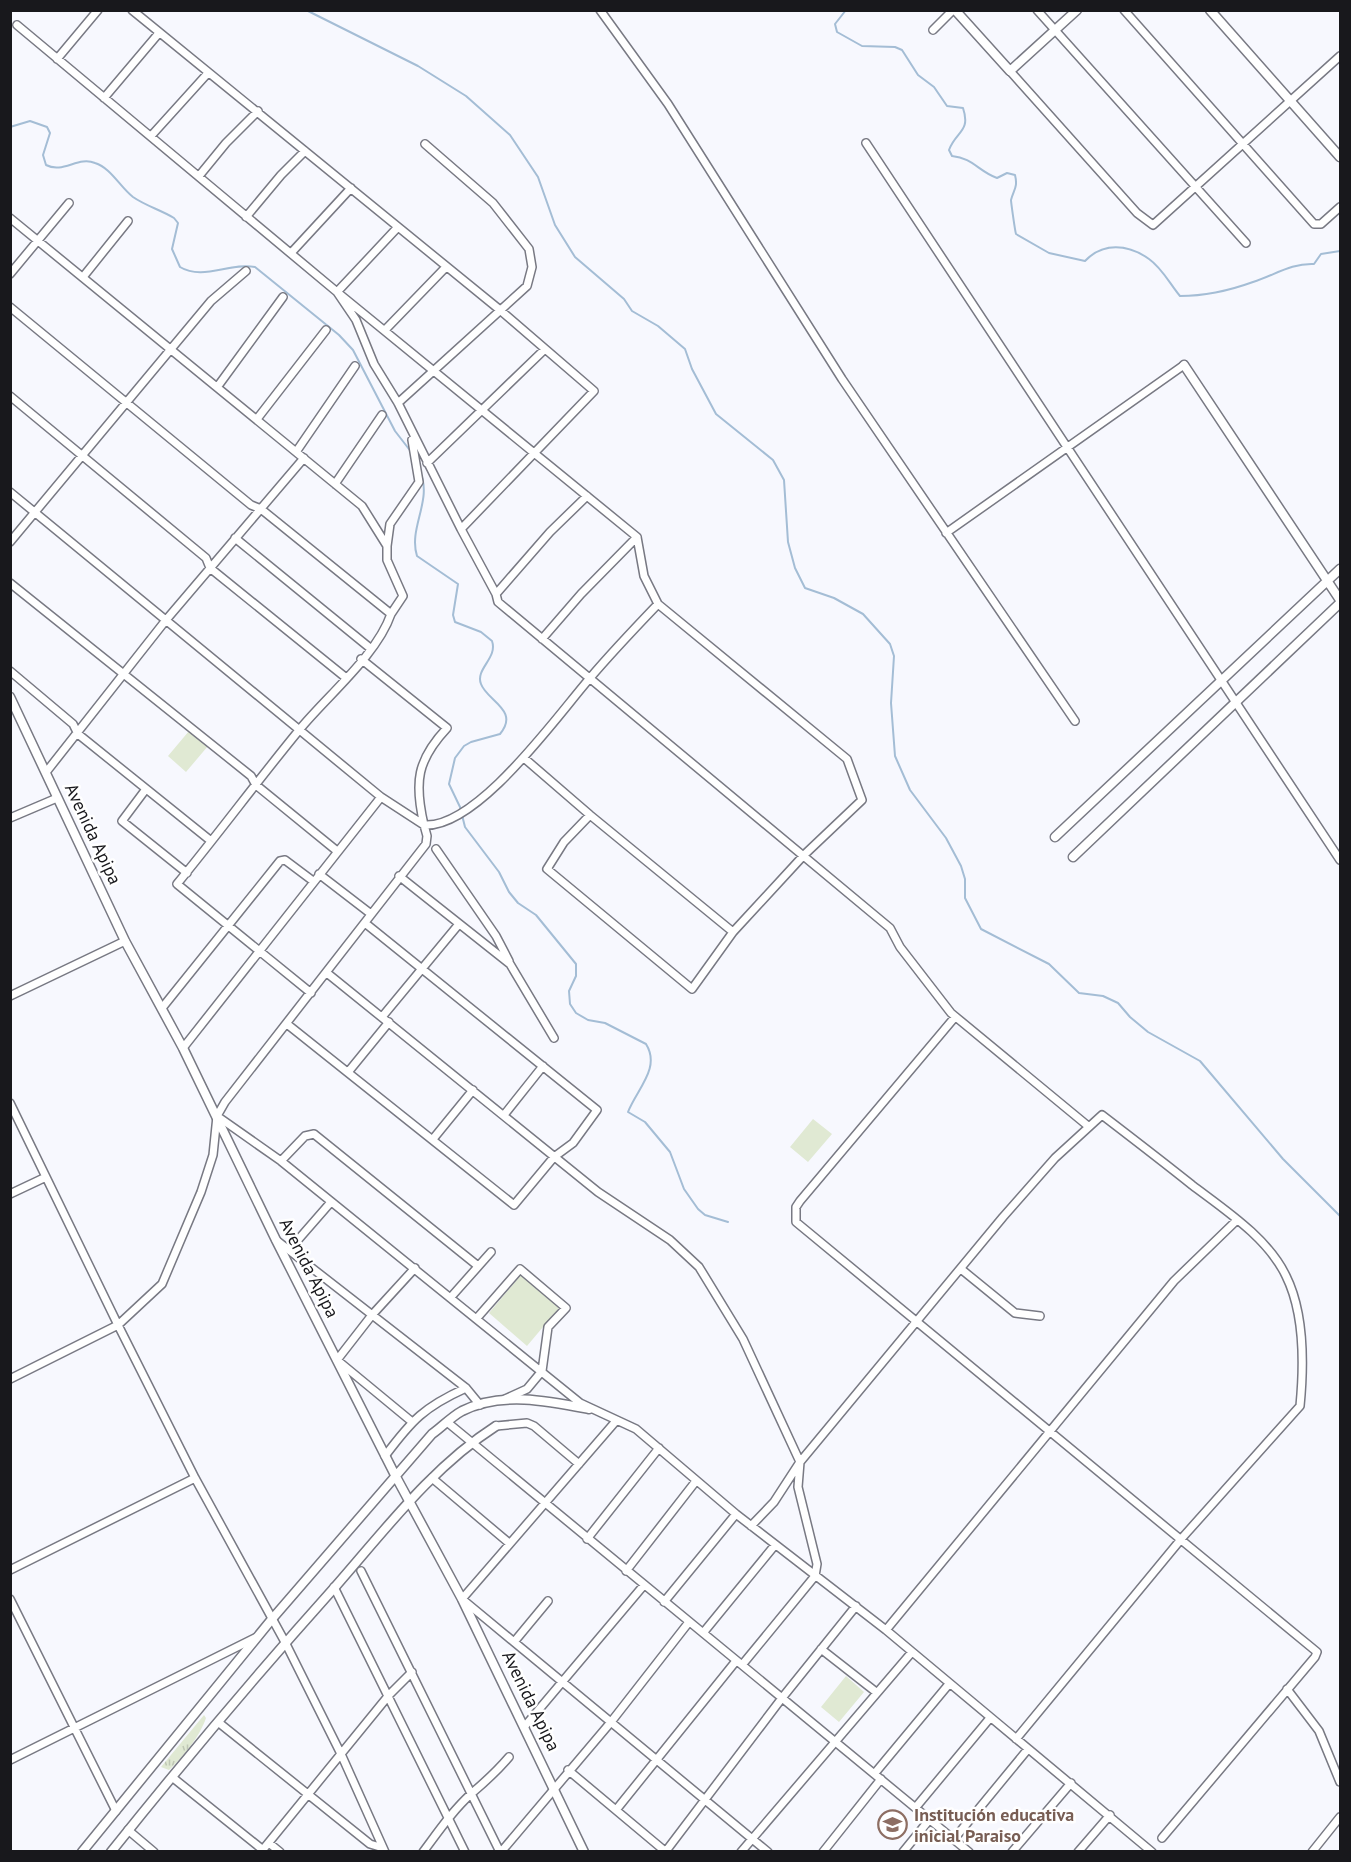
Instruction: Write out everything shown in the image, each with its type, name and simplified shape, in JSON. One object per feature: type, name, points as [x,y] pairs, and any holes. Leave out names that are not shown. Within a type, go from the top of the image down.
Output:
[{"type":"street","points":[[57,59],[98,10]]},
{"type":"street","points":[[132,10],[500,310],[594,391],[461,529]]},
{"type":"street","points":[[600,10],[668,104],[842,379],[1075,721]]},
{"type":"street","points":[[933,30],[954,10],[1137,213],[1153,225],[1340,59]]},
{"type":"street","points":[[1037,10],[1246,243]]},
{"type":"street","points":[[1010,71],[1077,10]]},
{"type":"street","points":[[1124,10],[1314,224],[1321,224],[1341,207]]},
{"type":"street","points":[[1210,10],[1341,157]]},
{"type":"street","points":[[17,26],[637,537],[644,576],[658,604],[847,759],[862,801],[804,855],[733,932],[692,989],[547,868],[564,842],[590,815]]},
{"type":"street","points":[[104,98],[159,33]]},
{"type":"street","points":[[151,136],[208,73]]},
{"type":"street","points":[[199,176],[226,143],[258,111]]},
{"type":"street","points":[[866,143],[1341,860]]},
{"type":"street","points":[[398,403],[527,286],[532,267],[529,249],[493,203],[425,144]]},
{"type":"street","points":[[246,217],[280,175],[305,151]]},
{"type":"street","points":[[291,253],[351,188]]},
{"type":"street","points":[[10,274],[69,203]]},
{"type":"street","points":[[10,218],[172,348],[362,506],[387,546]]},
{"type":"street","points":[[83,277],[128,221]]},
{"type":"street","points":[[337,292],[398,227]]},
{"type":"street","points":[[385,330],[446,267]]},
{"type":"street","points":[[10,542],[211,301],[246,271]]},
{"type":"street","points":[[337,292],[356,320],[374,364],[398,403],[496,594],[498,602],[890,928],[900,947],[955,1017],[1088,1126]]},
{"type":"street","points":[[218,386],[283,297]]},
{"type":"street","points":[[10,308],[251,505],[261,509],[391,614]]},
{"type":"street","points":[[257,418],[326,330]]},
{"type":"street","points":[[427,463],[545,349]]},
{"type":"street","points":[[946,533],[1184,365],[1341,602],[1073,857]]},
{"type":"street","points":[[296,452],[355,366]]},
{"type":"street","points":[[10,396],[206,558],[210,568],[345,677]]},
{"type":"street","points":[[335,484],[382,415]]},
{"type":"street","points":[[311,993],[177,884],[300,728],[370,648],[387,626],[391,614],[403,596],[387,560],[387,546],[390,525],[420,477],[410,428]]},
{"type":"street","points":[[47,771],[126,674],[166,620],[304,458]]},
{"type":"street","points":[[10,492],[300,728],[381,797],[424,825],[444,824],[459,816],[524,758],[590,679],[658,604]]},
{"type":"street","points":[[496,594],[550,532],[587,496]]},
{"type":"street","points":[[542,639],[580,594],[637,537]]},
{"type":"street","points":[[235,538],[370,648]]},
{"type":"street","points":[[1055,837],[1341,569]]},
{"type":"street","points":[[10,583],[251,776],[256,785],[337,851]]},
{"type":"street","points":[[10,1378],[118,1325],[156,1291],[171,1268],[213,1155],[217,1116],[232,1093],[426,844],[428,836],[419,803],[424,761],[430,747],[447,728],[361,659]]},
{"type":"street","points":[[10,671],[73,724],[78,734],[212,841]]},
{"type":"street","name":"Avenida Apipa","points":[[10,697],[47,771],[57,798],[125,941],[183,1048],[394,1475],[462,1599],[525,1726],[583,1851]]},
{"type":"street","points":[[524,758],[733,932]]},
{"type":"street","points":[[146,789],[122,821],[186,873]]},
{"type":"street","points":[[183,1048],[381,797]]},
{"type":"street","points":[[10,818],[57,798]]},
{"type":"street","points":[[436,849],[496,936],[554,1038]]},
{"type":"street","points":[[162,1008],[283,859],[313,881]]},
{"type":"street","points":[[318,874],[371,914]]},
{"type":"street","points":[[399,876],[510,964]]},
{"type":"street","points":[[287,1023],[514,1205],[554,1157],[573,1143],[597,1110],[365,923]]},
{"type":"street","points":[[349,1071],[421,968],[459,924]]},
{"type":"street","points":[[10,996],[125,941]]},
{"type":"street","points":[[327,973],[606,1198],[684,1250],[699,1267],[747,1347],[800,1462],[798,1487],[816,1557],[815,1576],[616,1810]]},
{"type":"street","points":[[955,1017],[800,1201],[795,1215],[796,1222],[1182,1538],[1317,1652],[1316,1657],[1162,1839]]},
{"type":"street","points":[[504,1115],[543,1066]]},
{"type":"street","points":[[433,1139],[473,1090]]},
{"type":"street","points":[[10,1103],[195,1478],[285,1642],[341,1754],[384,1850]]},
{"type":"street","points":[[751,1526],[774,1502],[800,1462],[1055,1158],[1102,1115],[1238,1220],[1273,1256],[1286,1274],[1294,1295],[1301,1348],[1300,1406],[1182,1538],[1016,1739]]},
{"type":"street","points":[[217,1116],[281,1161],[589,1410]]},
{"type":"street","points":[[281,1161],[305,1136],[314,1134],[478,1266]]},
{"type":"street","points":[[10,1194],[46,1177]]},
{"type":"street","points":[[290,1249],[331,1202]]},
{"type":"street","points":[[886,1630],[1174,1281],[1238,1220]]},
{"type":"street","points":[[276,1240],[466,1388],[480,1405]]},
{"type":"street","points":[[451,1297],[490,1252]]},
{"type":"street","points":[[411,1421],[337,1360],[372,1314],[415,1268]]},
{"type":"street","points":[[477,1318],[520,1269],[566,1308],[549,1327],[542,1371],[527,1389],[500,1401]]},
{"type":"street","points":[[961,1269],[1015,1313],[1040,1316]]},
{"type":"street","points":[[385,1456],[411,1421],[438,1401],[466,1388]]},
{"type":"street","points":[[82,1851],[272,1619],[394,1475],[447,1422],[461,1412],[480,1405],[500,1401],[546,1400],[589,1410],[636,1429],[736,1514],[886,1630],[1151,1851]]},
{"type":"street","points":[[616,1420],[462,1599],[768,1851]]},
{"type":"street","points":[[447,1422],[969,1851]]},
{"type":"street","points":[[111,1851],[285,1642],[409,1502],[470,1443],[496,1426],[527,1423],[579,1464]]},
{"type":"street","points":[[587,1539],[659,1448]]},
{"type":"street","points":[[10,1570],[195,1478]]},
{"type":"street","points":[[432,1478],[509,1543]]},
{"type":"street","points":[[626,1571],[696,1480]]},
{"type":"street","points":[[664,1602],[736,1514]]},
{"type":"street","points":[[703,1633],[775,1545]]},
{"type":"street","points":[[361,1571],[500,1851],[611,1722],[689,1622]]},
{"type":"street","points":[[525,1726],[644,1585]]},
{"type":"street","points":[[334,1587],[465,1851]]},
{"type":"street","points":[[10,1599],[116,1811]]},
{"type":"street","points":[[514,1642],[548,1601]]},
{"type":"street","points":[[568,1770],[666,1851],[782,1698],[856,1606]]},
{"type":"street","points":[[10,1760],[260,1635]]},
{"type":"street","points":[[821,1649],[876,1692]]},
{"type":"street","points":[[741,1851],[834,1740],[912,1652]]},
{"type":"street","points":[[172,1777],[262,1851],[389,1695],[412,1672]]},
{"type":"street","points":[[823,1851],[950,1684]]},
{"type":"street","points":[[1287,1689],[1318,1731],[1341,1782]]},
{"type":"street","points":[[916,1807],[990,1718]]},
{"type":"street","points":[[218,1722],[370,1844],[384,1850]]},
{"type":"street","points":[[954,1839],[1028,1749]]},
{"type":"street","points":[[423,1851],[449,1818],[472,1793],[483,1787],[509,1757]]},
{"type":"street","points":[[1012,1851],[1071,1783]]},
{"type":"street","points":[[1078,1851],[1110,1815]]},
{"type":"street","points":[[1312,1851],[1341,1816]]},
{"type":"street","points":[[903,1851],[930,1819]]},
{"type":"street","points":[[128,1830],[154,1851]]},
{"type":"street","points":[[269,1842],[280,1851]]},
{"type":"green space","points":[[189,731],[208,746],[186,772],[168,756]]},
{"type":"green space","points":[[813,1119],[832,1134],[808,1162],[790,1147]]},
{"type":"green space","points":[[521,1275],[559,1308],[527,1346],[489,1313]]},
{"type":"green space","points":[[846,1676],[864,1692],[839,1722],[821,1707]]},
{"type":"green space","points":[[204,1715],[206,1718],[203,1725],[185,1753],[169,1770],[161,1767]]},
{"type":"waterway","points":[[306,10],[418,66],[466,96],[510,135],[538,177],[555,225],[575,257],[624,299],[632,311],[658,326],[685,349],[692,369],[716,414],[773,460],[784,480],[788,542],[795,568],[805,588],[834,598],[863,614],[890,644],[894,656],[891,703],[895,756],[910,790],[946,838],[961,866],[965,879],[965,898],[981,929],[1049,964],[1079,993],[1103,996],[1118,1003],[1148,1032],[1200,1061],[1283,1159],[1340,1216]]},
{"type":"waterway","points":[[846,10],[835,24],[837,32],[862,46],[895,47],[902,50],[918,75],[934,87],[947,106],[963,108],[964,127],[949,150],[952,156],[965,159],[997,178],[1007,173],[1015,175],[1016,185],[1011,200],[1016,234],[1049,253],[1085,261],[1108,248],[1133,250],[1154,263],[1180,296],[1189,296],[1236,288],[1290,267],[1314,264],[1321,254],[1340,251]]},
{"type":"waterway","points":[[10,127],[30,121],[47,127],[50,133],[43,155],[46,165],[58,168],[89,161],[101,165],[133,197],[174,218],[178,223],[172,249],[180,267],[198,272],[255,267],[339,335],[353,350],[395,431],[412,453]]},
{"type":"waterway","points":[[420,472],[424,493],[416,535],[417,556],[458,584],[453,615],[455,622],[481,632],[492,641],[492,653],[480,679],[484,690],[500,706],[506,718],[505,726],[500,734],[471,742],[464,746],[455,758],[449,784],[460,807],[465,827],[499,872],[509,892],[518,903],[536,915],[576,964],[576,976],[569,991],[570,1004],[576,1013],[588,1020],[605,1023],[646,1044],[650,1053],[649,1070],[628,1112],[645,1122],[670,1152],[684,1189],[698,1209],[705,1215],[728,1222]]},
{"type":"place","name":"Institución educativa inicial Paraiso","points":[[893,1825]]}]
